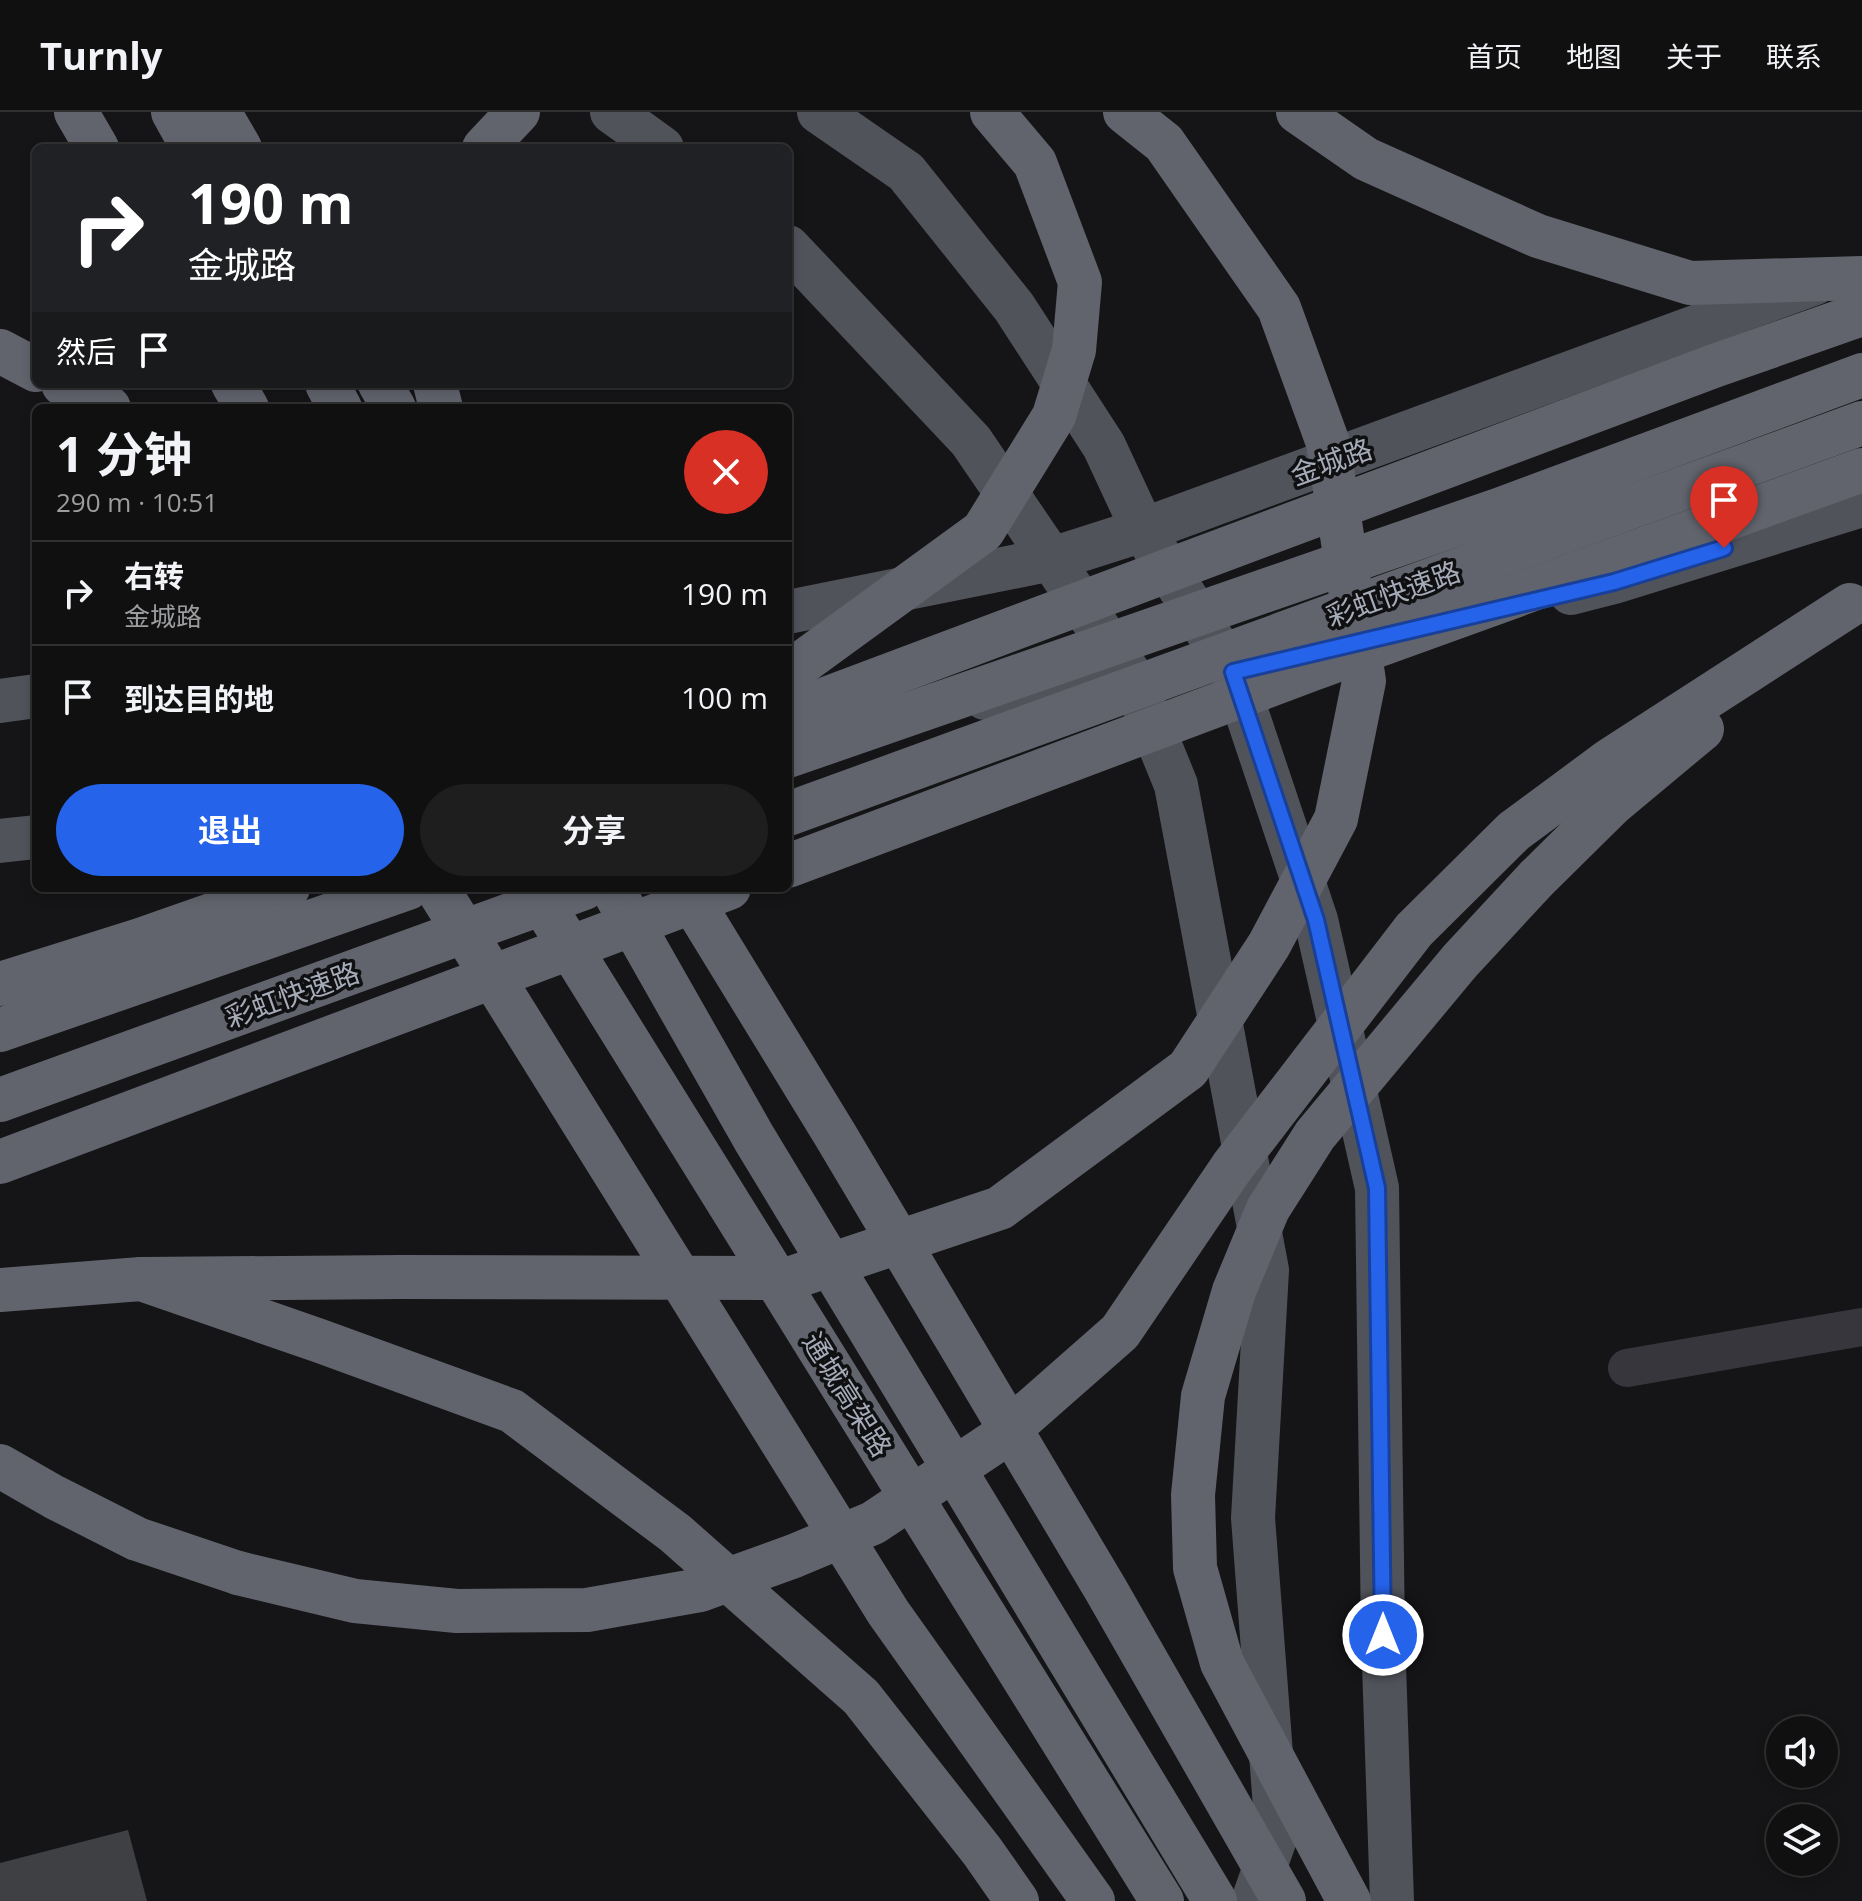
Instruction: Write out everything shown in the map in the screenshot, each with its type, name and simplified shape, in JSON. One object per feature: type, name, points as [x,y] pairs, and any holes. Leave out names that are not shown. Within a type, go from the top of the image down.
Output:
[{"type":"highway","points":[[76,112],[95,144]]},
{"type":"highway","points":[[173,112],[191,144]]},
{"type":"highway","points":[[219,112],[238,144]]},
{"type":"highway","points":[[488,144],[518,112]]},
{"type":"highway","points":[[792,670],[983,531],[1054,416],[1074,350],[1080,282],[1035,163],[992,112]]},
{"type":"highway","points":[[0,1290],[141,1279],[791,1278],[1000,1208],[1188,1069],[1269,945],[1336,819],[1364,681],[1328,443],[1279,308],[1164,143],[1125,112]]},
{"type":"highway","points":[[1298,112],[1366,159],[1538,236],[1690,283],[1862,278]]},
{"type":"highway","points":[[792,713],[1714,366],[1862,314]]},
{"type":"highway","points":[[0,351],[32,368]]},
{"type":"highway","name":"彩虹快速路","points":[[792,755],[1501,509],[1862,375]]},
{"type":"highway","points":[[71,388],[101,404]]},
{"type":"highway","name":"彩虹快速路","points":[[792,813],[1862,423]]},
{"type":"highway","points":[[792,864],[1310,670],[1862,470]]},
{"type":"highway","points":[[0,1466],[137,1539],[238,1573],[355,1601],[457,1611],[587,1610],[700,1590],[873,1523],[996,1441],[1120,1332],[1232,1167],[1414,930],[1514,831],[1610,760],[1856,602]]},
{"type":"highway","points":[[1349,1901],[1222,1663],[1195,1568],[1193,1495],[1203,1396],[1234,1291],[1268,1209],[1315,1135],[1460,961],[1537,878],[1612,804],[1856,602]]},
{"type":"highway","points":[[0,984],[140,940],[277,892]]},
{"type":"highway","points":[[0,1030],[397,892]]},
{"type":"highway","points":[[439,892],[888,1612],[1093,1901]]},
{"type":"highway","name":"通城高架路","points":[[535,892],[1162,1901]]},
{"type":"highway","name":"彩虹快速路","points":[[0,1100],[573,892]]},
{"type":"highway","name":"通城高架路","points":[[614,892],[754,1138],[1215,1901]]},
{"type":"highway","points":[[686,892],[1106,1590],[1284,1901]]},
{"type":"highway","points":[[0,1162],[718,892]]},
{"type":"highway","points":[[0,952],[140,940]]},
{"type":"highway","points":[[141,1279],[512,1411],[675,1533],[861,1697],[982,1851],[1017,1901]]},
{"type":"highway","points":[[982,1851],[1037,1901]]},
{"type":"main road","points":[[612,112],[656,144]]},
{"type":"main road","points":[[819,112],[906,172],[1014,307],[1104,446],[1143,530],[1233,672],[1316,920],[1377,1188],[1383,1635],[1392,1901]]},
{"type":"main road","points":[[792,251],[971,441],[1133,679],[1176,785],[1267,1270],[1253,1518],[1277,1833],[1253,1901]]},
{"type":"main road","name":"金城路","points":[[792,611],[1052,559],[1143,530],[1862,266]]},
{"type":"main road","points":[[792,714],[988,697],[1133,679],[1233,672],[1614,582],[1862,505]]},
{"type":"main road","points":[[0,701],[32,697]]},
{"type":"main road","points":[[0,841],[32,837]]},
{"type":"lane","points":[[1627,1368],[1862,1327]]},
{"type":"building","points":[[128,1830],[147,1901],[0,1901],[0,1863]]},
{"type":"route","points":[[1383,1635],[1377,1188],[1316,920],[1233,672],[1614,582],[1724,548]]}]
